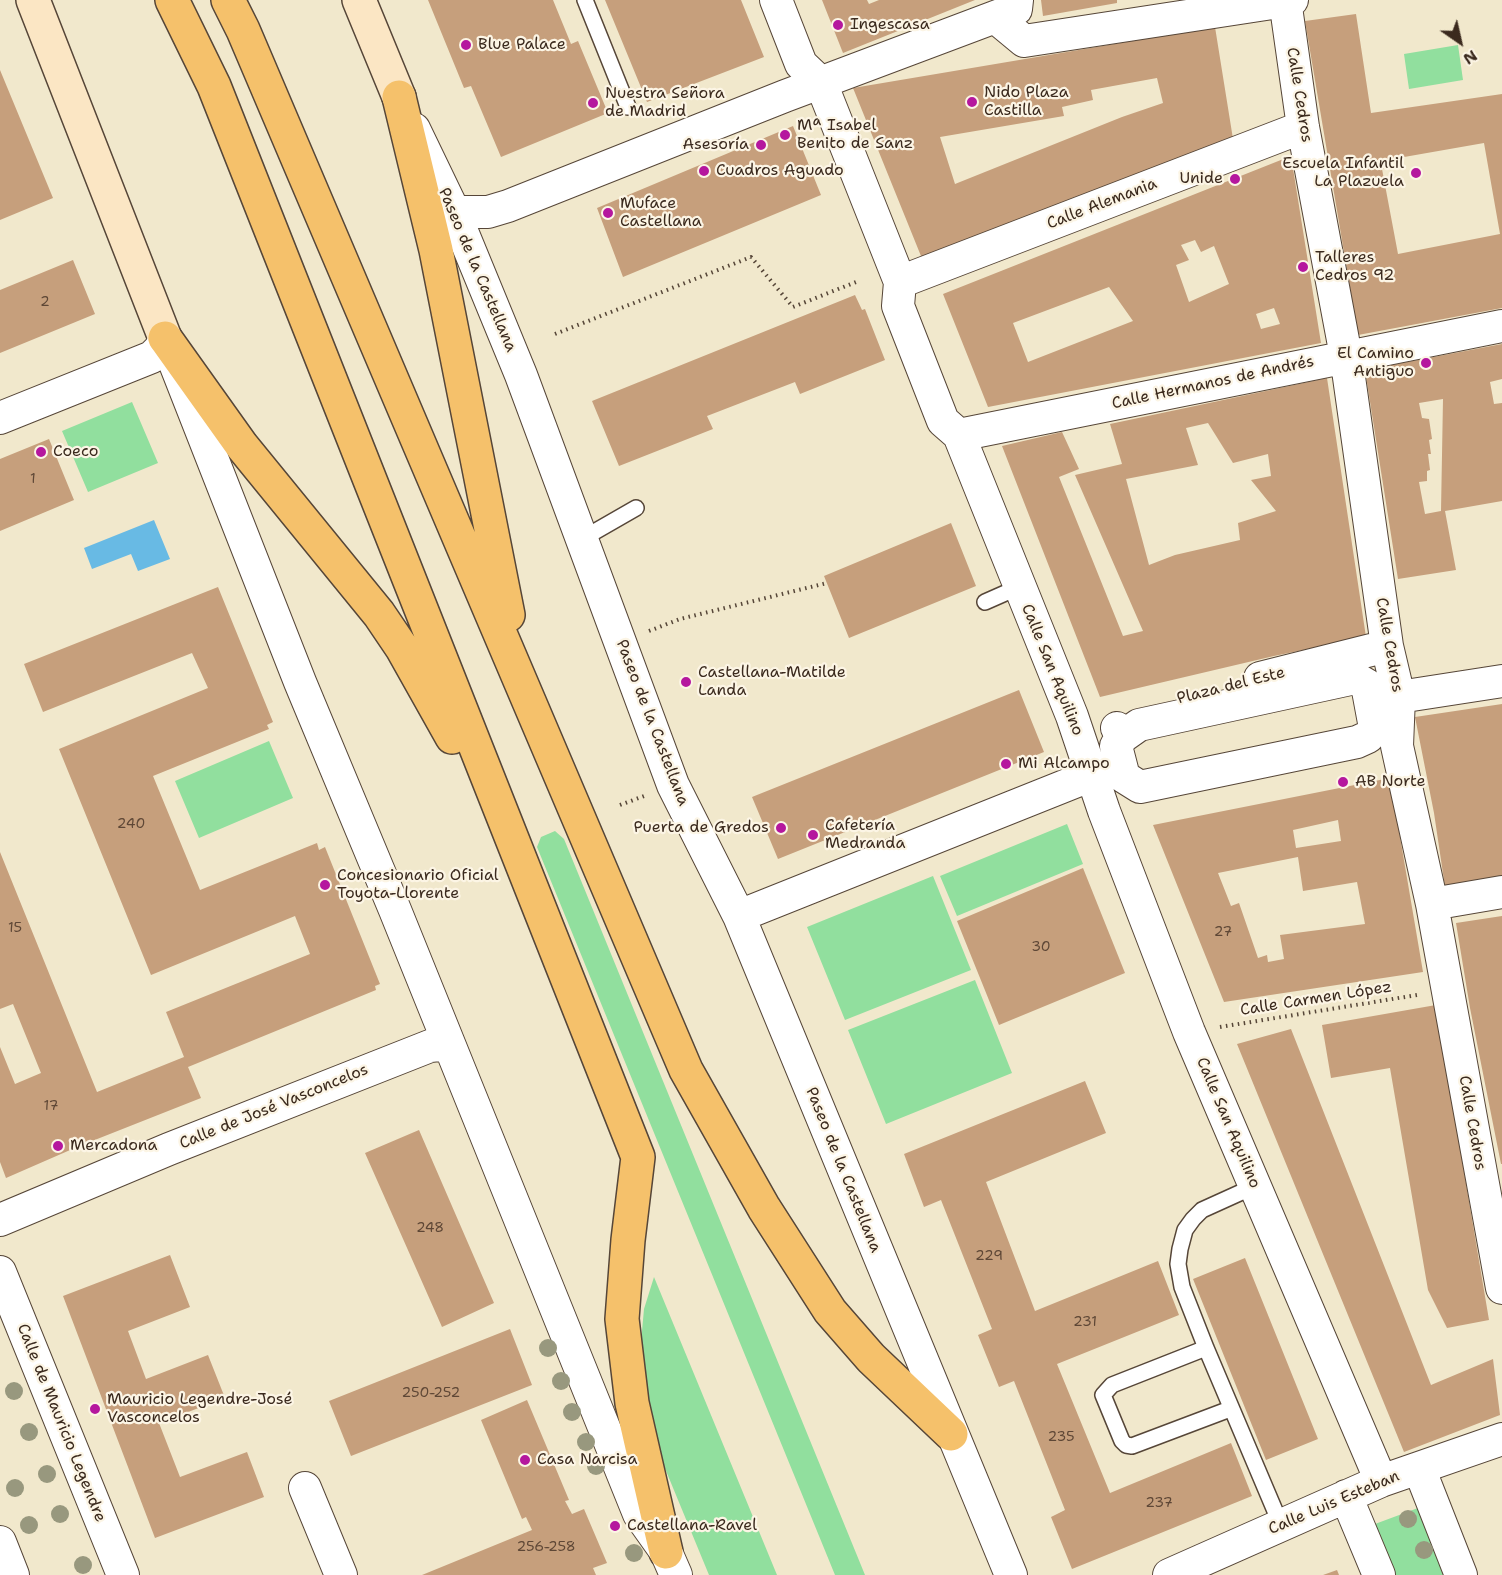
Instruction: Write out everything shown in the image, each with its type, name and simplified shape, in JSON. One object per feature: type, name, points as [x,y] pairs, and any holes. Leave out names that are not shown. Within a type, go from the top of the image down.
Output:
[{"type":"highway","points":[[172,0],[214,86],[638,1157],[622,1319],[632,1403],[671,1563]]},
{"type":"highway","points":[[228,0],[248,41],[686,1070],[764,1208],[830,1311],[871,1358],[951,1434]]},
{"type":"highway","points":[[399,97],[436,250],[520,678]]},
{"type":"highway","points":[[165,338],[242,446],[379,614],[402,648],[512,843]]},
{"type":"main road","points":[[33,0],[165,338]]},
{"type":"main road","name":"Paseo de la Castellana","points":[[359,0],[399,97]]},
{"type":"street","name":"Calle San Aquilino","points":[[776,0],[801,64],[821,83],[900,282],[898,306],[943,421],[959,435],[1075,727],[1104,811],[1189,1032],[1381,1480]]},
{"type":"street","points":[[454,212],[488,212],[508,206],[1006,9],[1024,40],[1288,0]]},
{"type":"street","name":"Calle Cedros","points":[[1288,0],[1303,127],[1346,356],[1387,645],[1399,697],[1378,742],[1432,904],[1447,990],[1493,1196],[1502,1288]]},
{"type":"street","name":"Paseo de la Castellana","points":[[399,97],[454,212],[521,375],[673,785],[739,916],[1011,1575]]},
{"type":"street","name":"Calle Alemania","points":[[900,282],[1303,127]]},
{"type":"street","name":"Calle Hermanos de Andrés","points":[[959,435],[1502,326]]},
{"type":"street","points":[[0,418],[152,357],[160,349],[165,338]]},
{"type":"street","points":[[165,338],[300,682],[639,1514],[671,1563]]},
{"type":"street","name":"Plaza del Este","points":[[1075,727],[1387,645]]},
{"type":"street","points":[[1354,673],[1367,685],[1378,742],[1357,742],[1140,787],[1124,777],[1116,746],[1119,733],[1139,725],[1354,673]]},
{"type":"street","points":[[1399,697],[1502,681]]},
{"type":"street","points":[[1104,811],[1378,742]]},
{"type":"street","points":[[739,916],[1092,775]]},
{"type":"street","points":[[1432,904],[1502,892]]},
{"type":"street","name":"Calle de José Vasconcelos","points":[[0,1220],[169,1149],[430,1046],[439,1045],[450,1048]]},
{"type":"street","name":"Calle de Mauricio Legendre","points":[[0,1272],[123,1575]]},
{"type":"street","name":"Calle Luis Esteban","points":[[1169,1575],[1381,1480],[1502,1439]]},
{"type":"street","points":[[1419,1468],[1461,1575]]},
{"type":"street","points":[[305,1488],[341,1575]]},
{"type":"street","points":[[1346,1496],[1379,1575]]},
{"type":"street","points":[[0,1542],[13,1575]]},
{"type":"lane","points":[[585,0],[628,107]]},
{"type":"lane","points":[[582,539],[636,508]]},
{"type":"lane","points":[[985,602],[1019,587]]},
{"type":"lane","points":[[1255,1186],[1202,1210],[1193,1219],[1185,1230],[1178,1264],[1182,1287],[1230,1409],[1281,1525]]},
{"type":"lane","points":[[1206,1348],[1112,1385],[1103,1395],[1122,1441],[1132,1446],[1230,1409]]},
{"type":"path","points":[[555,334],[751,257],[793,307],[856,282]]},
{"type":"path","points":[[620,642],[680,619],[827,583]]},
{"type":"path","name":"Calle Carmen López","points":[[1189,1032],[1447,990]]},
{"type":"green space","points":[[1458,45],[1463,80],[1409,89],[1404,54]]},
{"type":"green space","points":[[132,402],[158,463],[88,492],[62,431]]},
{"type":"green space","points":[[269,741],[293,798],[199,838],[175,781]]},
{"type":"green space","points":[[1067,824],[1083,864],[957,916],[940,876]]},
{"type":"green space","points":[[555,831],[564,839],[865,1575],[835,1575],[537,847],[541,837]]},
{"type":"green space","points":[[933,876],[971,970],[845,1020],[807,927]]},
{"type":"green space","points":[[975,980],[1012,1073],[886,1124],[848,1030]]},
{"type":"green space","points":[[654,1277],[777,1575],[709,1575],[664,1466],[647,1421],[638,1375],[644,1309]]},
{"type":"green space","points":[[1418,1508],[1445,1575],[1395,1575],[1375,1524]]},
{"type":"water","points":[[154,520],[170,559],[138,571],[131,554],[92,569],[84,548]]},
{"type":"building","points":[[428,0],[553,0],[571,44],[578,41],[608,113],[501,157],[471,86],[464,88]]},
{"type":"building","points":[[605,0],[741,0],[764,57],[647,102]]},
{"type":"building","points":[[822,0],[867,0],[869,4],[879,0],[975,0],[843,53]]},
{"type":"building","points":[[1041,0],[1117,0],[1117,3],[1043,16]]},
{"type":"building","name":"Escuela Infantil La Plazuela","points":[[1356,14],[1371,113],[1502,94],[1502,308],[1358,335],[1305,21]],"holes":[[[1484,143],[1500,234],[1398,254],[1382,169],[1389,167],[1387,160]]]},
{"type":"building","name":"Nido Plaza Castilla","points":[[1215,27],[1233,139],[923,261],[853,88]],"holes":[[[1157,78],[1163,103],[1122,117],[955,184],[940,137],[1064,116],[1062,107],[1093,100],[1091,90]]]},
{"type":"building","points":[[0,70],[53,198],[0,220]]},
{"type":"building","points":[[793,126],[821,195],[623,277],[597,208]]},
{"type":"building","points":[[1291,156],[1321,343],[988,407],[943,294]],"holes":[[[1195,240],[1201,252],[1214,246],[1229,284],[1189,302],[1176,265],[1189,260],[1181,245]],[[1109,287],[1133,321],[1028,362],[1013,323]],[[1274,308],[1280,324],[1261,329],[1256,314]]]},
{"type":"building","points":[[73,260],[95,314],[0,353],[0,290]]},
{"type":"building","points":[[855,295],[862,310],[865,309],[885,360],[800,394],[795,382],[707,416],[713,429],[619,466],[592,401]]},
{"type":"building","points":[[1502,344],[1502,379],[1490,382],[1494,404],[1502,403],[1502,501],[1445,511],[1456,570],[1398,579],[1365,370]],"holes":[[[1443,399],[1441,511],[1425,514],[1419,482],[1427,481],[1427,471],[1430,470],[1428,454],[1431,454],[1429,440],[1432,439],[1429,419],[1422,418],[1419,403]]]},
{"type":"building","points":[[1327,378],[1366,637],[1100,697],[1002,446],[1062,432],[1079,469],[1059,477],[1123,636],[1143,631],[1075,475],[1122,464],[1110,424]],"holes":[[[1208,423],[1233,463],[1268,454],[1271,476],[1251,480],[1276,511],[1238,523],[1240,540],[1175,555],[1149,565],[1126,479],[1198,465],[1186,428]]]},
{"type":"building","points":[[49,439],[74,500],[0,531],[0,459]]},
{"type":"building","points":[[951,523],[976,586],[849,638],[824,576]]},
{"type":"building","points":[[218,587],[273,722],[267,725],[269,729],[153,776],[200,890],[317,843],[319,850],[325,847],[380,984],[375,986],[376,990],[188,1067],[201,1098],[6,1178],[0,1162],[0,1047],[15,1084],[41,1073],[13,1004],[0,1009],[0,852],[97,1092],[184,1057],[166,1012],[310,954],[295,916],[151,975],[59,749],[208,688],[192,653],[43,712],[24,664]]},
{"type":"building","points":[[1019,690],[1044,752],[778,859],[752,797]]},
{"type":"building","points":[[1502,704],[1502,878],[1445,887],[1434,813],[1415,717]]},
{"type":"building","points":[[1390,778],[1423,972],[1224,1002],[1153,825]],"holes":[[[1338,820],[1341,841],[1296,848],[1293,830]],[[1298,857],[1303,891],[1357,882],[1365,924],[1280,935],[1284,959],[1268,962],[1267,955],[1258,958],[1239,903],[1231,906],[1218,873]]]},
{"type":"building","points":[[1083,868],[1125,973],[999,1025],[957,921]]},
{"type":"building","points":[[1502,916],[1501,1164],[1470,1008],[1456,923]]},
{"type":"building","points":[[1436,1005],[1489,1320],[1447,1328],[1428,1290],[1390,1068],[1331,1078],[1322,1025]]},
{"type":"building","points":[[1291,1029],[1431,1385],[1493,1359],[1500,1415],[1404,1452],[1237,1044]]},
{"type":"building","points":[[1085,1081],[1106,1133],[986,1182],[1035,1311],[1158,1261],[1179,1315],[1057,1364],[1110,1493],[1231,1443],[1252,1496],[1072,1569],[1051,1517],[1065,1510],[1014,1381],[999,1387],[978,1335],[992,1329],[941,1200],[924,1207],[904,1154]]},
{"type":"building","points":[[419,1130],[494,1303],[442,1327],[365,1153]]},
{"type":"building","points":[[170,1255],[190,1307],[128,1331],[146,1379],[208,1355],[225,1398],[159,1423],[180,1477],[247,1452],[264,1497],[155,1538],[63,1296]]},
{"type":"building","points":[[1245,1258],[1318,1439],[1266,1460],[1193,1279]]},
{"type":"building","points":[[510,1329],[532,1385],[351,1456],[329,1401]]},
{"type":"building","points":[[527,1400],[569,1500],[565,1501],[572,1514],[584,1509],[607,1563],[593,1568],[596,1575],[422,1575],[532,1530],[526,1517],[522,1519],[481,1420]]},
{"type":"building","points":[[1337,1570],[1339,1575],[1323,1575]]},
{"type":"place","name":"Ingescasa","points":[[838,25]]},
{"type":"place","name":"Blue Palace","points":[[466,45]]},
{"type":"place","name":"Nido Plaza Castilla","points":[[972,102]]},
{"type":"place","name":"Nuestra Señora de Madrid","points":[[593,103]]},
{"type":"place","name":"Mª Isabel Benito de Sanz","points":[[785,135]]},
{"type":"place","name":"Asesoría","points":[[761,145]]},
{"type":"place","name":"Cuadros Aguado","points":[[704,171]]},
{"type":"place","name":"Escuela Infantil La Plazuela","points":[[1416,173]]},
{"type":"place","name":"Unide","points":[[1235,179]]},
{"type":"place","name":"Muface Castellana","points":[[608,213]]},
{"type":"place","name":"Talleres Cedros 92","points":[[1303,267]]},
{"type":"place","name":"El Camino Antiguo","points":[[1426,363]]},
{"type":"place","name":"Coeco","points":[[41,452]]},
{"type":"place","name":"Castellana-Matilde Landa","points":[[686,682]]},
{"type":"place","name":"Mi Alcampo","points":[[1006,764]]},
{"type":"place","name":"AB Norte","points":[[1343,782]]},
{"type":"place","name":"Puerta de Gredos","points":[[781,828]]},
{"type":"place","name":"Cafetería Medranda","points":[[813,835]]},
{"type":"place","name":"Concesionario Oficial Toyota-Llorente","points":[[325,885]]},
{"type":"place","name":"Mercadona","points":[[58,1146]]},
{"type":"place","name":"Mauricio Legendre-José Vasconcelos","points":[[95,1409]]},
{"type":"place","name":"Casa Narcisa","points":[[525,1460]]},
{"type":"place","name":"Castellana-Ravel","points":[[615,1526]]}]
